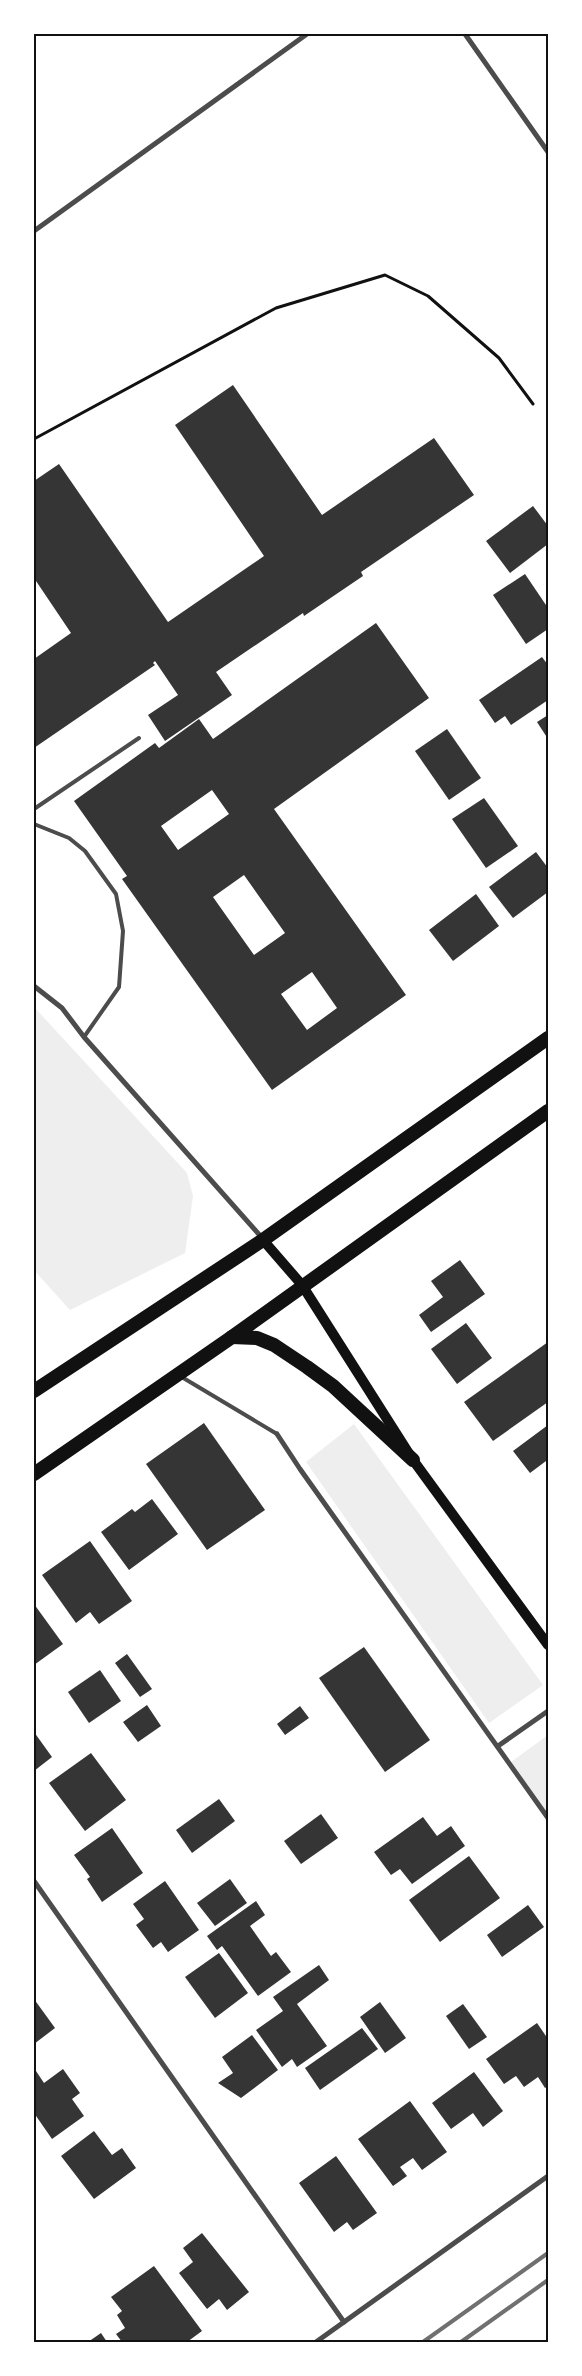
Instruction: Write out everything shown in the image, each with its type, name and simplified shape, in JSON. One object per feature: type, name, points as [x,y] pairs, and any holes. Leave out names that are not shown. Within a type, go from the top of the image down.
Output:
[{"type":"highway","points":[[34,1391],[263,1240],[548,1038]]},
{"type":"highway","points":[[34,1474],[232,1337],[548,1110]]},
{"type":"highway","points":[[232,1337],[257,1338],[274,1345],[308,1367],[333,1386],[413,1460]]},
{"type":"main road","points":[[263,1240],[302,1285],[413,1460],[548,1645]]},
{"type":"street","points":[[34,231],[307,34]]},
{"type":"street","points":[[465,34],[548,152]]},
{"type":"street","points":[[34,986],[62,1008],[84,1038],[263,1240]]},
{"type":"street","points":[[277,1434],[548,1818]]},
{"type":"street","points":[[498,1746],[548,1711]]},
{"type":"street","points":[[34,1881],[344,2322]]},
{"type":"street","points":[[316,2342],[548,2176]]},
{"type":"lane","points":[[34,809],[139,738]]},
{"type":"lane","points":[[34,824],[69,838],[85,851],[116,894],[123,931],[119,988],[84,1038]]},
{"type":"lane","points":[[178,1374],[277,1434]]},
{"type":"path","points":[[34,439],[276,308],[386,275],[428,296],[499,358],[533,404]]},
{"type":"shaded area","points":[[34,1007],[187,1173],[193,1196],[185,1253],[70,1310],[34,1270]]},
{"type":"shaded area","points":[[354,1424],[543,1685],[489,1723],[306,1462]]},
{"type":"shaded area","points":[[548,1735],[548,1814],[511,1762]]},
{"type":"building","points":[[233,385],[322,515],[434,438],[474,495],[361,572],[363,576],[304,616],[303,613],[216,672],[232,695],[165,741],[148,715],[178,695],[155,661],[153,663],[155,665],[34,748],[34,659],[71,633],[34,578],[34,481],[59,464],[168,622],[264,556],[175,425]]},
{"type":"building","points":[[533,506],[548,526],[548,544],[510,573],[486,541]]},
{"type":"building","points":[[525,574],[548,608],[548,629],[526,644],[493,595]]},
{"type":"building","points":[[376,623],[429,698],[274,809],[406,995],[272,1090],[122,879],[127,876],[74,801],[155,743],[159,748],[199,719],[213,739]],"holes":[[[212,790],[229,814],[178,850],[161,826]],[[244,875],[285,933],[254,955],[213,897]],[[312,972],[337,1008],[307,1030],[281,994]]]},
{"type":"building","points":[[542,657],[548,665],[548,700],[511,725],[505,716],[495,723],[479,700]]},
{"type":"building","points":[[548,715],[548,739],[537,722]]},
{"type":"building","points":[[447,729],[481,778],[449,800],[415,751]]},
{"type":"building","points":[[484,798],[518,846],[486,868],[452,819]]},
{"type":"building","points":[[536,852],[548,868],[548,892],[513,918],[489,887]]},
{"type":"building","points":[[476,894],[499,926],[453,961],[429,930]]},
{"type":"building","points":[[460,1260],[485,1294],[431,1332],[419,1315],[443,1297],[431,1281]]},
{"type":"building","points":[[466,1323],[492,1358],[457,1384],[431,1349]]},
{"type":"building","points":[[548,1342],[548,1402],[493,1441],[464,1402]]},
{"type":"building","points":[[204,1423],[265,1510],[207,1550],[146,1464]]},
{"type":"building","points":[[548,1425],[548,1464],[546,1461],[530,1473],[513,1451]]},
{"type":"building","points":[[152,1499],[178,1534],[129,1570],[101,1532],[132,1509],[135,1512]]},
{"type":"building","points":[[90,1541],[132,1601],[99,1624],[90,1612],[76,1623],[42,1575]]},
{"type":"building","points":[[34,1604],[63,1644],[34,1665]]},
{"type":"building","points":[[364,1647],[430,1740],[385,1772],[319,1678]]},
{"type":"building","points":[[127,1654],[152,1689],[140,1697],[115,1663]]},
{"type":"building","points":[[100,1670],[121,1701],[89,1723],[68,1692]]},
{"type":"building","points":[[147,1705],[161,1726],[138,1742],[123,1722]]},
{"type":"building","points":[[300,1706],[309,1718],[285,1735],[277,1724]]},
{"type":"building","points":[[34,1732],[52,1757],[34,1771]]},
{"type":"building","points":[[91,1753],[126,1800],[85,1831],[49,1783]]},
{"type":"building","points":[[219,1799],[235,1821],[192,1853],[176,1830]]},
{"type":"building","points":[[321,1814],[338,1838],[301,1864],[284,1841]]},
{"type":"building","points":[[423,1817],[437,1836],[451,1826],[465,1846],[412,1884],[400,1869],[391,1875],[374,1852]]},
{"type":"building","points":[[112,1828],[143,1873],[102,1902],[87,1879],[90,1877],[74,1855]]},
{"type":"building","points":[[469,1856],[500,1898],[440,1942],[409,1900]]},
{"type":"building","points":[[230,1879],[247,1903],[215,1926],[197,1903]]},
{"type":"building","points":[[165,1881],[199,1930],[168,1952],[161,1942],[153,1948],[136,1925],[144,1919],[133,1904]]},
{"type":"building","points":[[256,1901],[265,1915],[250,1926],[271,1956],[276,1952],[291,1972],[258,1996],[222,1946],[217,1950],[207,1936]]},
{"type":"building","points":[[528,1905],[544,1927],[502,1957],[487,1935]]},
{"type":"building","points":[[219,1953],[248,1993],[215,2018],[185,1977]]},
{"type":"building","points":[[319,1965],[329,1980],[297,2004],[327,2046],[297,2067],[292,2059],[282,2067],[256,2030],[283,2011],[273,1997]]},
{"type":"building","points":[[34,1999],[55,2028],[34,2044]]},
{"type":"building","points":[[380,2002],[406,2038],[385,2053],[360,2017]]},
{"type":"building","points":[[463,2004],[487,2037],[469,2049],[446,2016]]},
{"type":"building","points":[[537,2023],[548,2039],[548,2086],[545,2088],[538,2077],[524,2087],[516,2076],[504,2084],[486,2059]]},
{"type":"building","points":[[362,2028],[378,2049],[320,2090],[305,2068]]},
{"type":"building","points":[[252,2035],[278,2070],[241,2098],[218,2083],[233,2073],[222,2057]]},
{"type":"building","points":[[63,2069],[80,2093],[72,2099],[84,2116],[52,2139],[34,2113],[34,2073],[36,2071],[44,2083]]},
{"type":"building","points":[[474,2072],[503,2111],[483,2127],[473,2113],[451,2129],[432,2103]]},
{"type":"building","points":[[410,2101],[447,2152],[422,2170],[413,2158],[400,2167],[407,2176],[393,2186],[358,2139]]},
{"type":"building","points":[[94,2131],[112,2155],[122,2148],[136,2168],[94,2199],[61,2156]]},
{"type":"building","points":[[336,2156],[377,2213],[353,2230],[347,2222],[334,2232],[299,2183]]},
{"type":"building","points":[[202,2233],[249,2292],[227,2310],[219,2299],[207,2309],[179,2273],[193,2262],[183,2248]]},
{"type":"building","points":[[154,2266],[202,2331],[187,2342],[122,2342],[116,2334],[125,2328],[117,2315],[122,2311],[111,2297]]},
{"type":"building","points":[[101,2333],[107,2342],[88,2342]]},
{"type":"railway","points":[[423,2342],[548,2253]]},
{"type":"railway","points":[[461,2342],[548,2280]]}]
